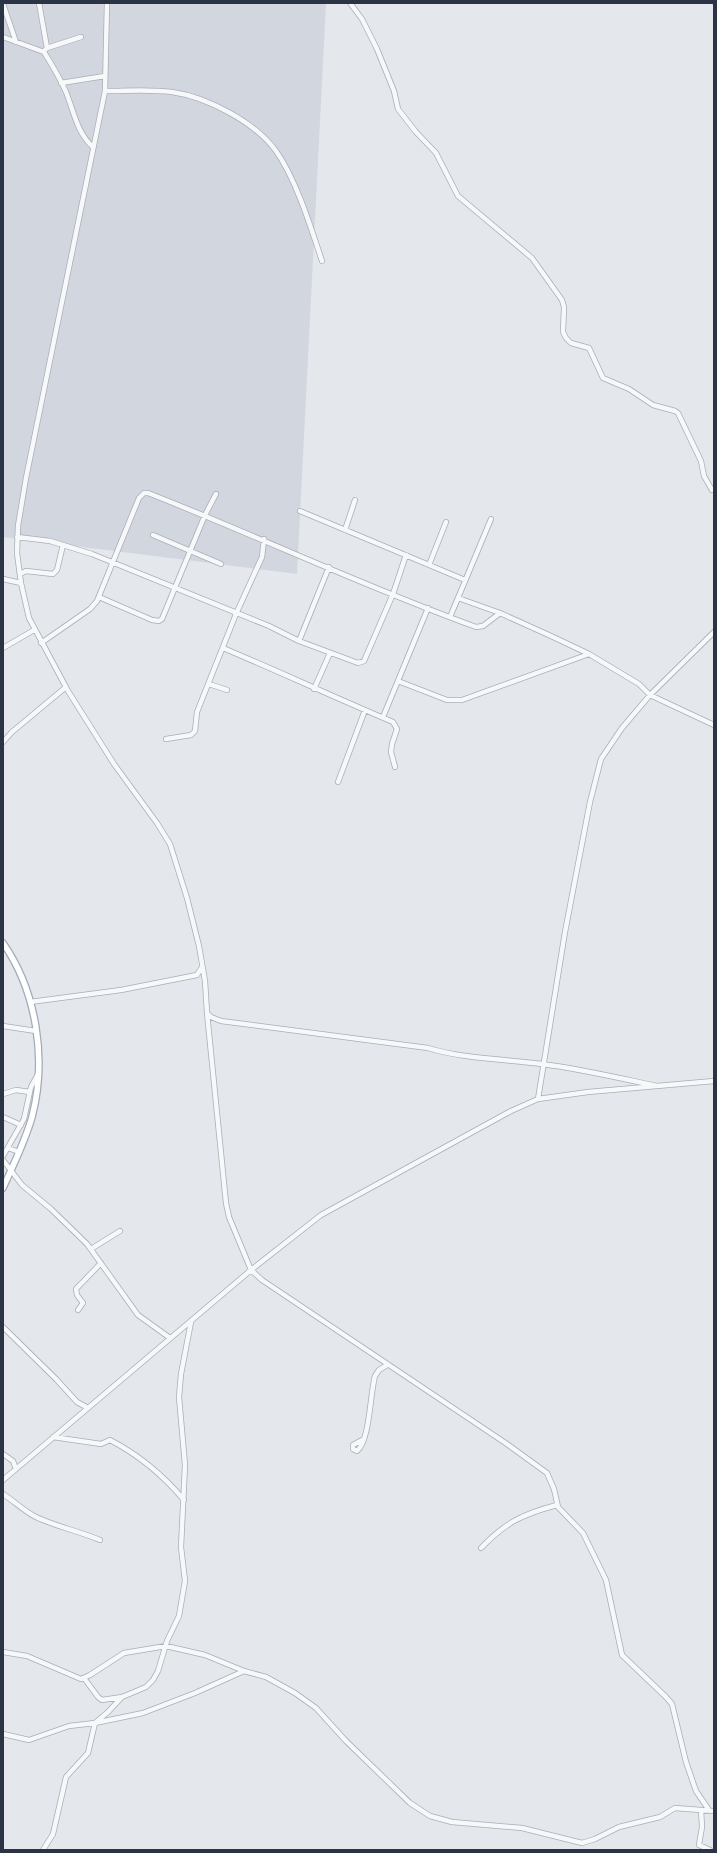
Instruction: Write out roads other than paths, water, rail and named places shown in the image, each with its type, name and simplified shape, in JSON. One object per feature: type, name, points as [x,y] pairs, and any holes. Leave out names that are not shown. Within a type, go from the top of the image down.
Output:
[{"type":"main road","points":[[3,943],[14,961],[30,1002],[36,1031],[38,1072],[32,1116],[19,1152],[11,1170],[5,1177],[3,1188]]},
{"type":"street","points":[[39,3],[46,50],[85,140],[93,147]]},
{"type":"street","points":[[107,3],[105,91],[26,478],[17,537],[17,553],[21,583],[29,618],[34,630],[66,687],[114,764],[157,823],[170,844],[192,918],[205,981],[226,1203],[229,1217],[251,1270],[289,1299],[544,1470],[550,1476],[557,1505],[561,1512],[584,1535],[606,1580],[622,1655],[666,1696],[672,1704],[686,1762],[696,1790],[711,1811]]},
{"type":"street","points":[[350,3],[364,24],[377,49],[394,90],[398,109],[416,132],[436,153],[458,196],[467,205],[528,253],[535,261],[562,300],[564,307],[563,332],[566,338],[571,343],[589,348],[604,378],[629,389],[653,405],[678,413],[700,461],[704,476],[712,490]]},
{"type":"street","points":[[3,4],[16,42]]},
{"type":"street","points":[[3,37],[46,50],[81,37]]},
{"type":"street","points":[[61,83],[106,76]]},
{"type":"street","points":[[105,91],[139,89],[187,95],[220,108],[250,126],[274,148],[287,171],[299,196],[322,260]]},
{"type":"street","points":[[41,643],[90,609],[99,597],[139,498],[144,493],[148,493],[206,515],[393,594],[476,626],[483,626],[500,613]]},
{"type":"street","points":[[99,597],[157,621],[162,618],[216,494]]},
{"type":"street","points":[[345,530],[355,500]]},
{"type":"street","points":[[300,511],[465,580]]},
{"type":"street","points":[[450,617],[491,519]]},
{"type":"street","points":[[429,565],[446,522]]},
{"type":"street","points":[[153,535],[221,564]]},
{"type":"street","points":[[17,537],[50,541],[114,563],[236,614],[269,626],[299,641],[358,663],[364,661],[393,594],[406,555]]},
{"type":"street","points":[[166,739],[191,735],[195,731],[197,712],[236,614],[262,557],[264,540]]},
{"type":"street","points":[[20,574],[26,571],[53,574],[56,570],[63,545]]},
{"type":"street","points":[[299,641],[329,567]]},
{"type":"street","points":[[3,579],[21,583]]},
{"type":"street","points":[[458,598],[500,613],[589,654],[639,684],[650,695],[714,725]]},
{"type":"street","points":[[383,718],[428,608]]},
{"type":"street","points":[[3,648],[34,630]]},
{"type":"street","points":[[538,1099],[545,1064],[553,1000],[590,802],[601,759],[613,741],[650,695],[714,632]]},
{"type":"street","points":[[223,648],[314,689],[393,722],[396,725],[396,733],[391,752],[395,767]]},
{"type":"street","points":[[314,689],[330,653]]},
{"type":"street","points":[[398,681],[447,700],[462,700],[589,654]]},
{"type":"street","points":[[209,684],[226,690]]},
{"type":"street","points":[[3,742],[12,732],[66,687]]},
{"type":"street","points":[[338,782],[366,710]]},
{"type":"street","points":[[30,1002],[121,990],[197,975],[202,967]]},
{"type":"street","points":[[197,975],[205,981]]},
{"type":"street","points":[[207,1013],[211,1017],[220,1021],[428,1048],[457,1056],[545,1064],[657,1086]]},
{"type":"street","points":[[3,1026],[36,1031]]},
{"type":"street","points":[[3,1156],[21,1125],[27,1109],[33,1082],[38,1072]]},
{"type":"street","points":[[3,1480],[251,1270],[334,1207],[511,1111],[538,1099],[588,1092],[714,1081]]},
{"type":"street","points":[[3,1094],[16,1090],[30,1092]]},
{"type":"street","points":[[3,1117],[21,1125]]},
{"type":"street","points":[[8,1148],[19,1152]]},
{"type":"street","points":[[3,1160],[22,1185],[74,1230],[91,1249],[138,1315],[170,1338]]},
{"type":"street","points":[[91,1249],[120,1231]]},
{"type":"street","points":[[78,1310],[83,1303],[77,1294],[76,1289],[101,1263]]},
{"type":"street","points":[[84,1678],[100,1699],[122,1697],[141,1690],[153,1680],[160,1666],[166,1646],[179,1616],[184,1594],[185,1571],[181,1547],[185,1465],[179,1397],[181,1374],[191,1322]]},
{"type":"street","points":[[3,1326],[77,1402],[88,1408]]},
{"type":"street","points":[[364,1439],[368,1425],[375,1376],[379,1370],[387,1365]]},
{"type":"street","points":[[53,1437],[101,1444],[110,1440],[134,1454],[161,1474],[184,1500]]},
{"type":"street","points":[[3,1454],[13,1461],[16,1469]]},
{"type":"street","points":[[3,1494],[37,1517],[60,1527],[100,1540]]},
{"type":"street","points":[[481,1548],[501,1528],[512,1521],[529,1513],[557,1505]]},
{"type":"street","points":[[3,1652],[27,1656],[75,1677],[84,1678],[124,1653],[166,1646],[206,1655],[244,1671],[272,1680],[310,1704],[410,1803],[424,1813],[436,1818],[460,1823],[527,1829],[582,1843],[595,1839],[619,1827],[660,1817],[675,1808],[711,1811]]},
{"type":"street","points":[[3,1734],[29,1740],[70,1726],[95,1723],[150,1711],[244,1671]]},
{"type":"street","points":[[43,1850],[53,1834],[66,1777],[88,1753],[95,1723],[122,1697]]},
{"type":"street","points":[[701,1810],[702,1827],[699,1845],[710,1850]]}]
